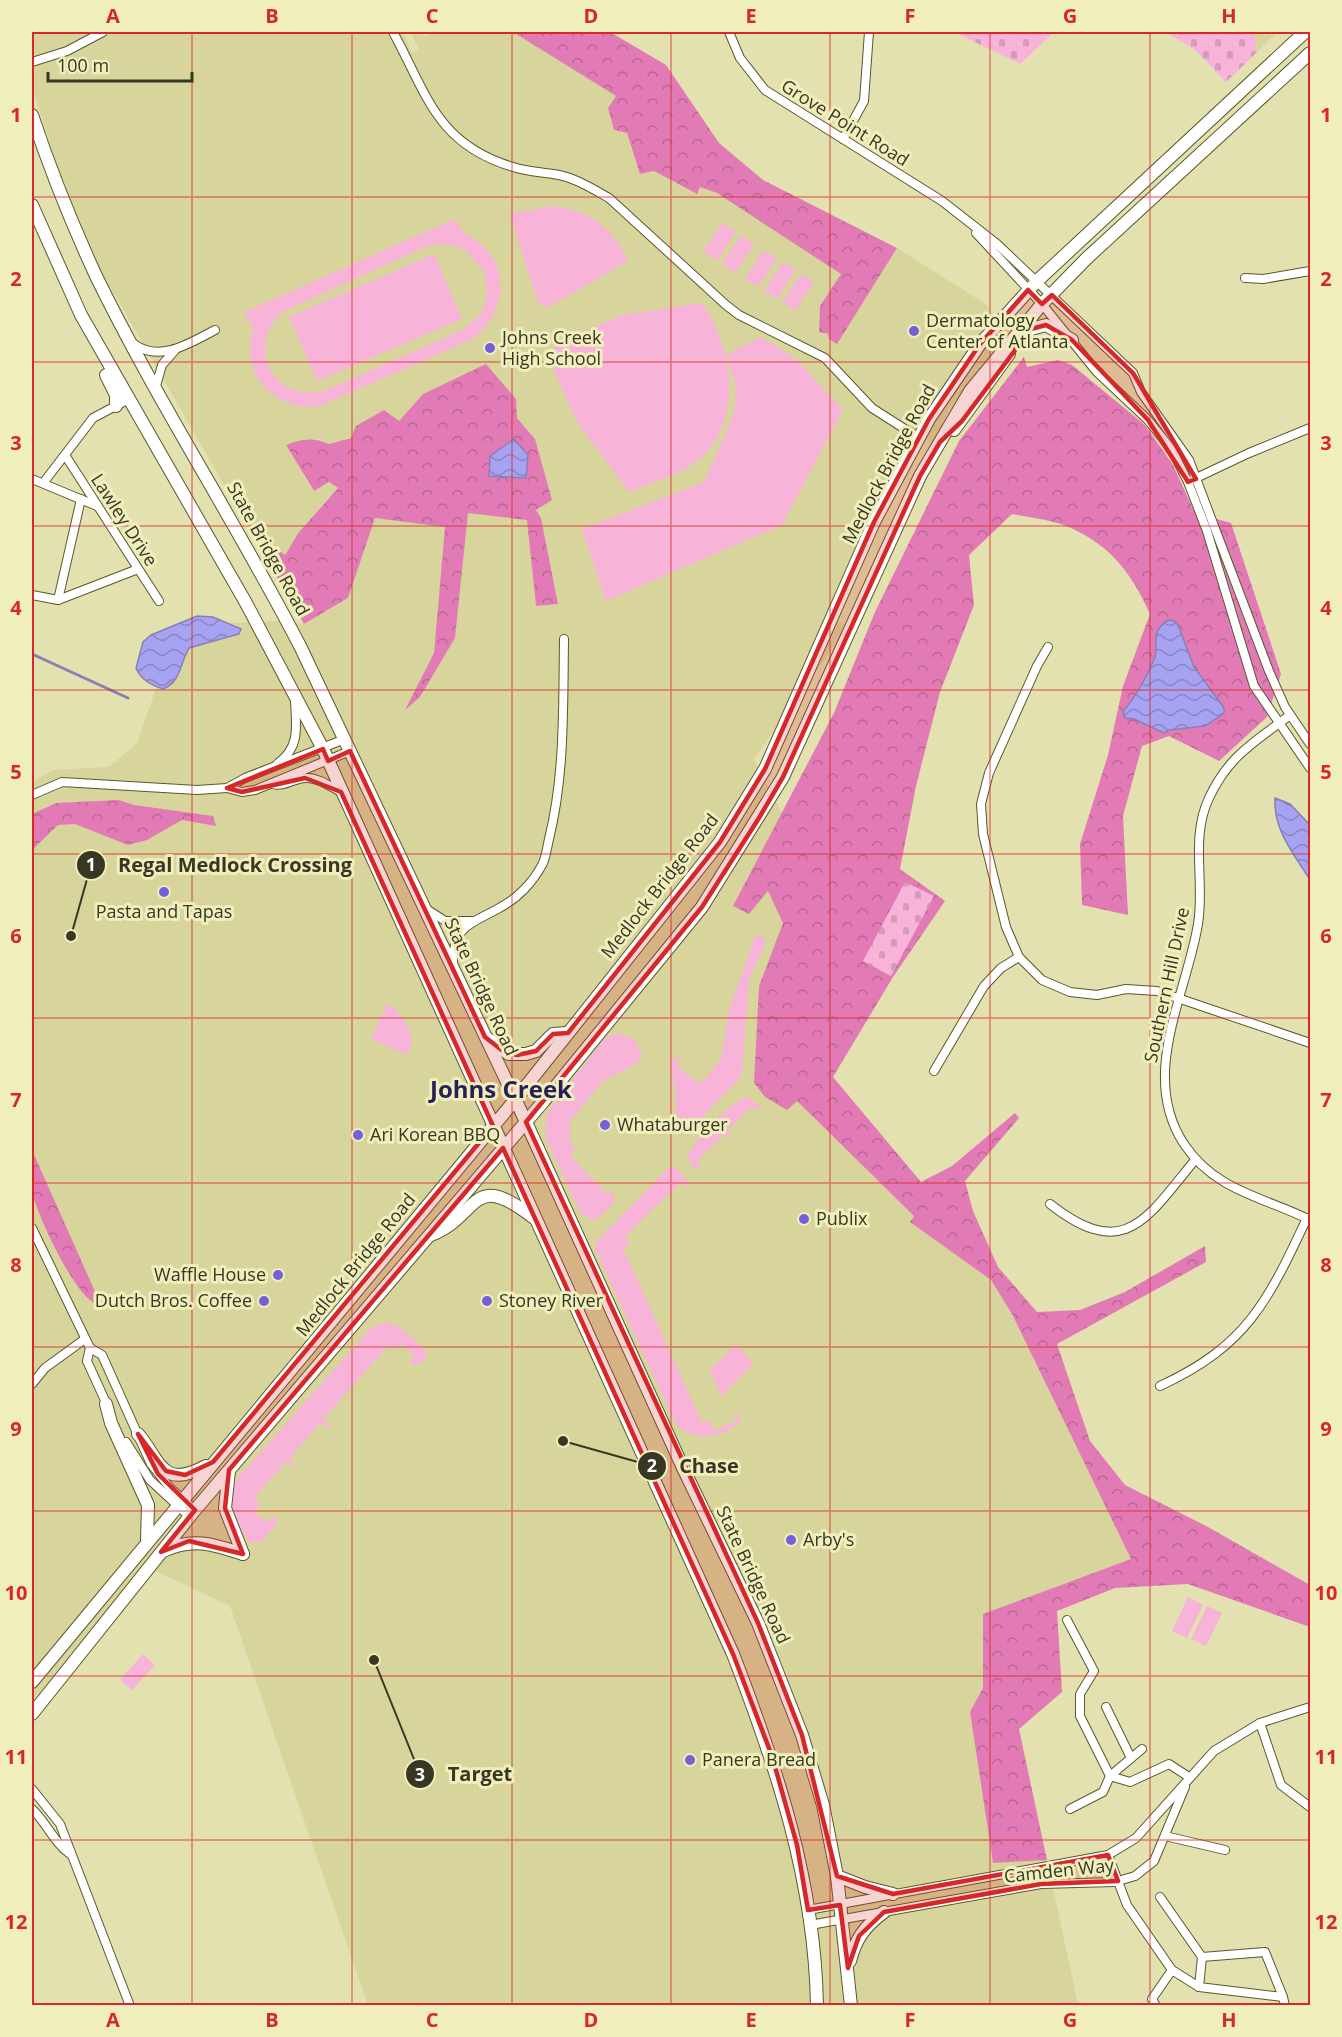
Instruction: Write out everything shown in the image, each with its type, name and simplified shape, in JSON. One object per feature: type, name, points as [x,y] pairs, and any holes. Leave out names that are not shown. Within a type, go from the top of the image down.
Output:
[{"type":"highway","name":"Medlock Bridge Road","points":[[32,1682],[147,1540],[330,1325],[515,1100],[720,842],[765,769],[874,522],[919,438],[980,344],[1033,286],[1305,32]]},
{"type":"highway","name":"Medlock Bridge Road","points":[[32,1714],[192,1514],[526,1122],[702,907],[783,777],[920,476],[970,391],[1042,304],[1086,259],[1311,53]]},
{"type":"highway","name":"State Bridge Road","points":[[32,115],[96,275],[266,580],[526,1122],[681,1464],[758,1623],[802,1735],[823,1804],[837,1876],[851,2006]]},
{"type":"highway","points":[[32,205],[81,315],[246,603],[328,761],[733,1654],[775,1767],[797,1845],[810,1924],[817,2006]]},
{"type":"highway","points":[[81,315],[81,331],[112,385],[116,406]]},
{"type":"highway","name":"Medlock Bridge Road","points":[[940,442],[948,437],[962,421],[1009,355],[1031,329],[1046,325],[1071,340]]},
{"type":"highway","points":[[485,1037],[503,1051],[517,1055],[536,1051],[553,1034],[568,1033]]},
{"type":"highway","points":[[427,1237],[447,1228],[473,1201],[488,1196],[511,1201],[536,1220]]},
{"type":"highway","points":[[106,1404],[111,1423],[148,1505],[147,1540]]},
{"type":"highway","points":[[138,1434],[156,1464],[166,1471],[185,1475],[213,1462]]},
{"type":"highway","points":[[161,1552],[189,1541],[212,1543],[243,1554],[225,1508],[229,1470]]},
{"type":"highway","points":[[837,1876],[865,1887],[893,1894]]},
{"type":"highway","points":[[848,1968],[859,1936],[870,1922],[884,1912]]},
{"type":"street","points":[[32,62],[67,51],[103,32]]},
{"type":"street","points":[[393,32],[428,104],[459,140],[495,161],[516,168],[564,177],[588,185],[609,198],[726,305],[740,315],[825,358],[872,408],[919,438]]},
{"type":"street","name":"Grove Point Road","points":[[729,32],[740,58],[765,90],[942,201],[997,244],[1033,286],[1042,304],[1096,371],[1148,420],[1192,480]]},
{"type":"street","points":[[843,139],[864,101],[869,32]]},
{"type":"street","name":"Grove Point Road","points":[[965,220],[1033,286],[1052,295],[1133,373],[1141,392],[1190,460],[1192,480]]},
{"type":"street","points":[[1245,278],[1263,279],[1311,271]]},
{"type":"street","points":[[134,344],[150,353],[176,349],[215,330]]},
{"type":"street","points":[[156,386],[162,365],[176,349]]},
{"type":"street","points":[[44,482],[93,418],[129,399]]},
{"type":"street","points":[[1192,480],[1311,428]]},
{"type":"street","name":"Lawley Drive","points":[[65,455],[159,602]]},
{"type":"street","points":[[32,479],[44,482],[98,507]]},
{"type":"street","points":[[1192,480],[1269,671],[1290,715],[1311,744]]},
{"type":"street","points":[[1192,480],[1254,686],[1311,768]]},
{"type":"street","points":[[58,600],[81,499]]},
{"type":"street","points":[[32,595],[58,600],[138,569]]},
{"type":"street","points":[[424,907],[446,921],[473,920],[502,907],[523,891],[543,864],[554,818],[563,718],[564,639]]},
{"type":"street","points":[[1048,647],[1037,666],[989,773],[981,804],[983,834],[1006,927],[1019,957],[1042,980],[1070,992],[1097,995],[1141,988],[1180,998],[1311,1043]]},
{"type":"street","points":[[267,771],[285,759],[297,738],[295,698]]},
{"type":"street","name":"Southern Hill Drive","points":[[1290,715],[1240,752],[1222,774],[1208,800],[1199,840],[1198,924],[1166,1055],[1165,1088],[1175,1127],[1195,1160],[1233,1189],[1309,1219]]},
{"type":"street","points":[[227,788],[245,778],[322,749],[347,745]]},
{"type":"street","points":[[32,795],[62,782],[197,790],[227,788],[242,792],[328,761],[347,745]]},
{"type":"street","points":[[272,783],[281,786],[305,778],[315,779],[341,792]]},
{"type":"street","points":[[453,968],[455,940],[473,920]]},
{"type":"street","points":[[934,1071],[984,986],[1001,968],[1019,957]]},
{"type":"street","points":[[1050,1204],[1086,1229],[1105,1232],[1124,1230],[1149,1214],[1195,1160]]},
{"type":"street","points":[[1160,1386],[1210,1359],[1249,1324],[1275,1286],[1309,1219]]},
{"type":"street","points":[[32,1228],[85,1340],[90,1348],[102,1355],[154,1470],[179,1502]]},
{"type":"street","points":[[32,1384],[45,1368],[85,1340]]},
{"type":"street","points":[[90,1348],[87,1360],[106,1404],[139,1467],[150,1480],[192,1514]]},
{"type":"street","points":[[1067,1620],[1094,1671],[1080,1694],[1080,1716],[1110,1776],[1130,1782],[1169,1764],[1189,1777],[1214,1751],[1260,1723],[1311,1707]]},
{"type":"street","points":[[1106,1707],[1131,1758]]},
{"type":"street","points":[[1260,1723],[1281,1785],[1311,1807]]},
{"type":"street","points":[[1070,1809],[1103,1792],[1110,1776],[1142,1749]]},
{"type":"street","name":"Camden Way","points":[[808,1910],[1108,1855],[1136,1838],[1189,1777]]},
{"type":"street","name":"Camden Way","points":[[810,1924],[1041,1884],[1118,1881],[1135,1876],[1154,1861],[1189,1777]]},
{"type":"street","points":[[32,1789],[57,1817],[68,1841],[70,1854],[130,2006]]},
{"type":"street","points":[[32,1809],[45,1822],[59,1846],[70,1854]]},
{"type":"street","points":[[1165,1836],[1225,1850]]},
{"type":"street","points":[[1108,1855],[1126,1905],[1172,1970],[1199,1987],[1283,1997]]},
{"type":"street","points":[[1160,1897],[1202,1957],[1199,1987]]},
{"type":"street","points":[[1202,1957],[1265,1952],[1285,2006]]},
{"type":"street","points":[[1156,2006],[1152,1999],[1172,1970]]},
{"type":"highlighted area","points":[[1028,290],[1042,304],[1052,295],[1133,373],[1196,479],[1188,482],[1148,420],[1072,340],[1046,325],[1031,329],[962,421],[940,442],[920,476],[783,777],[759,818],[702,907],[526,1122],[758,1623],[802,1735],[837,1876],[893,1894],[1108,1855],[1118,1881],[1041,1884],[884,1912],[859,1936],[848,1968],[840,1905],[808,1910],[797,1845],[772,1756],[733,1654],[503,1148],[229,1470],[225,1508],[243,1554],[189,1541],[161,1552],[195,1510],[158,1474],[138,1434],[166,1471],[185,1475],[213,1462],[493,1126],[341,792],[305,778],[242,792],[227,788],[323,749],[328,761],[350,751],[485,1037],[503,1051],[517,1055],[536,1051],[553,1034],[568,1033],[720,842],[765,769],[874,522],[929,419],[980,344]]},
{"type":"shaded area","points":[[32,32],[403,32],[412,53],[419,49],[410,32],[421,32],[424,37],[434,32],[513,32],[616,96],[608,108],[614,130],[627,133],[640,174],[654,171],[696,194],[700,186],[717,193],[842,274],[820,306],[819,332],[828,334],[836,344],[897,248],[987,305],[1005,343],[950,407],[933,444],[922,435],[829,620],[849,625],[754,759],[783,815],[746,880],[768,891],[784,923],[759,986],[797,1101],[915,1216],[910,1222],[991,1280],[1012,1314],[1131,1559],[983,1614],[983,1688],[970,1712],[993,1863],[1047,1860],[1078,2005],[368,2005],[230,1606],[145,1566],[32,1706],[32,783],[53,770],[109,767],[137,743],[178,626],[272,621],[304,624],[348,599],[374,517],[446,527],[434,653],[406,709],[455,638],[467,512],[528,520],[536,606],[558,604],[541,518],[536,510],[535,439],[517,418],[516,399],[423,394],[399,421],[329,444],[319,439],[286,445],[313,491],[329,481],[338,487],[299,532],[285,555],[277,549],[278,563],[274,572],[77,229],[32,87]]},
{"type":"shaded area","points":[[1254,32],[1277,32],[1257,52]]},
{"type":"green space","points":[[513,32],[610,32],[666,65],[719,143],[763,180],[897,248],[837,344],[829,339],[828,334],[819,332],[820,306],[841,274],[717,193],[700,187],[697,194],[654,171],[640,174],[627,133],[614,130],[608,108],[616,96]]},
{"type":"green space","points":[[954,32],[1054,32],[1020,64]]},
{"type":"green space","points":[[1166,32],[1254,32],[1257,52],[1226,82],[1195,50]]},
{"type":"green space","points":[[554,206],[580,213],[599,223],[614,239],[628,261],[549,307],[538,303],[510,214]]},
{"type":"green space","points":[[455,219],[466,234],[488,251],[499,274],[499,298],[496,310],[473,339],[318,407],[302,407],[288,403],[275,396],[264,386],[251,360],[250,345],[253,329],[244,312]],"holes":[[[440,244],[457,246],[466,251],[484,271],[487,292],[483,310],[462,330],[324,391],[306,392],[291,388],[278,380],[270,369],[265,355],[266,340],[271,326],[283,312],[425,247]]]},
{"type":"green space","points":[[722,223],[736,232],[717,261],[703,252]]},
{"type":"green space","points":[[741,235],[754,244],[735,273],[722,264]]},
{"type":"green space","points":[[763,250],[777,258],[758,287],[745,279]]},
{"type":"green space","points":[[434,254],[462,319],[317,381],[289,317]]},
{"type":"green space","points":[[783,262],[796,270],[777,299],[764,291]]},
{"type":"green space","points":[[801,274],[814,282],[795,311],[782,302]]},
{"type":"green space","points":[[702,303],[721,340],[726,361],[729,382],[724,424],[714,443],[700,459],[675,473],[629,492],[578,424],[549,360],[556,344],[622,315]]},
{"type":"green space","points":[[761,337],[796,359],[843,410],[782,525],[606,601],[582,529],[704,482],[734,414],[736,385],[726,355]]},
{"type":"green space","points":[[1024,357],[1027,367],[1058,360],[1072,365],[1145,425],[1173,465],[1195,513],[1231,523],[1281,674],[1267,717],[1219,761],[1169,736],[1142,746],[1123,816],[1128,915],[1082,905],[1080,844],[1108,755],[1123,686],[1150,614],[1128,574],[1098,543],[1064,525],[1012,514],[969,555],[974,605],[940,692],[916,786],[900,869],[945,901],[893,977],[833,1077],[921,1182],[952,1166],[1015,1113],[1019,1118],[965,1181],[973,1211],[998,1267],[1037,1312],[1080,1310],[1125,1292],[1205,1246],[1206,1262],[1057,1344],[1090,1441],[1125,1485],[1208,1527],[1310,1585],[1310,1627],[1188,1584],[1115,1588],[1057,1611],[1062,1692],[1019,1729],[1047,1860],[993,1863],[970,1712],[983,1688],[983,1614],[1131,1559],[1012,1314],[991,1280],[910,1222],[914,1216],[797,1101],[787,1110],[765,1097],[754,1083],[759,986],[783,923],[768,891],[749,914],[733,906],[834,713],[875,612],[959,441]]},
{"type":"green space","points":[[486,364],[516,399],[517,418],[535,439],[552,500],[536,510],[541,518],[558,604],[536,606],[527,520],[468,513],[455,638],[420,697],[405,710],[434,653],[445,527],[375,518],[348,598],[304,624],[274,572],[278,562],[270,549],[277,549],[285,555],[299,532],[338,488],[329,482],[314,491],[286,445],[307,440],[318,440],[329,444],[351,438],[356,426],[384,410],[399,421],[423,394]]},
{"type":"green space","points":[[119,800],[134,805],[213,816],[216,826],[182,820],[147,840],[128,845],[75,824],[58,825],[32,850],[32,814],[56,803]]},
{"type":"green space","points":[[905,882],[934,896],[891,976],[863,961]]},
{"type":"green space","points":[[760,934],[766,942],[749,979],[742,1073],[735,1084],[687,1132],[679,1132],[676,1127],[675,1091],[670,1063],[679,1056],[680,1059],[676,1065],[697,1082],[704,1080],[721,1060],[729,1010],[754,939]]},
{"type":"green space","points":[[387,1004],[400,1015],[409,1030],[412,1043],[407,1055],[371,1039]]},
{"type":"green space","points":[[620,1033],[635,1040],[642,1054],[637,1063],[602,1082],[571,1120],[569,1139],[575,1148],[570,1155],[608,1195],[614,1191],[614,1203],[594,1221],[581,1214],[545,1137],[547,1113],[605,1038]]},
{"type":"green space","points":[[748,1097],[761,1107],[760,1110],[751,1107],[727,1131],[731,1139],[723,1135],[697,1161],[701,1167],[695,1170],[688,1158],[695,1143],[723,1113],[741,1099]]},
{"type":"green space","points":[[32,1150],[97,1296],[94,1303],[76,1284],[57,1252],[42,1219],[31,1188]]},
{"type":"green space","points":[[676,1167],[689,1184],[687,1187],[681,1182],[625,1237],[631,1242],[623,1248],[702,1423],[709,1420],[715,1431],[736,1421],[735,1411],[741,1420],[734,1427],[718,1435],[691,1434],[676,1425],[595,1249],[596,1242],[668,1168]]},
{"type":"green space","points":[[391,1323],[398,1326],[425,1349],[426,1359],[415,1366],[409,1362],[415,1356],[401,1344],[395,1350],[389,1345],[323,1419],[330,1425],[327,1428],[320,1423],[290,1458],[296,1464],[294,1466],[287,1461],[254,1498],[260,1504],[254,1512],[267,1522],[273,1516],[278,1521],[263,1541],[251,1543],[239,1530],[232,1514],[231,1497],[236,1480],[369,1330],[379,1324]]},
{"type":"green space","points":[[736,1345],[754,1363],[721,1396],[710,1370]]},
{"type":"green space","points":[[1188,1597],[1203,1605],[1187,1638],[1172,1631]]},
{"type":"green space","points":[[1207,1606],[1222,1613],[1206,1646],[1191,1639]]},
{"type":"green space","points":[[143,1654],[155,1665],[132,1690],[120,1680]]},
{"type":"water","points":[[514,439],[528,455],[526,478],[489,476],[490,456]]},
{"type":"water","points":[[197,616],[213,617],[241,629],[239,634],[189,648],[177,677],[169,686],[163,689],[144,679],[136,668],[143,642],[151,635]]},
{"type":"water","points":[[1169,620],[1178,625],[1194,667],[1224,708],[1224,713],[1205,726],[1169,730],[1164,733],[1134,719],[1125,718],[1123,712],[1137,693],[1152,664],[1159,629]]},
{"type":"water","points":[[1275,798],[1290,804],[1310,825],[1310,880],[1281,831],[1275,810]]},
{"type":"waterway","points":[[32,654],[128,698]]},
{"type":"place","name":"Dermatology Center of Atlanta","points":[[914,331]]},
{"type":"place","name":"Johns Creek High School","points":[[490,348]]},
{"type":"place","name":"Pasta and Tapas","points":[[164,892]]},
{"type":"place","name":"Regal Medlock Crossing","points":[[71,936]]},
{"type":"place","name":"Whataburger","points":[[605,1125]]},
{"type":"place","name":"Ari Korean BBQ","points":[[358,1135]]},
{"type":"place","name":"Publix","points":[[804,1219]]},
{"type":"place","name":"Waffle House","points":[[278,1275]]},
{"type":"place","name":"Dutch Bros. Coffee","points":[[264,1301]]},
{"type":"place","name":"Stoney River","points":[[487,1301]]},
{"type":"place","name":"Chase","points":[[563,1441]]},
{"type":"place","name":"Arby's","points":[[791,1540]]},
{"type":"place","name":"Target","points":[[374,1660]]},
{"type":"place","name":"Panera Bread","points":[[690,1760]]},
{"type":"district","name":"Johns Creek","points":[[501,1090]]}]
